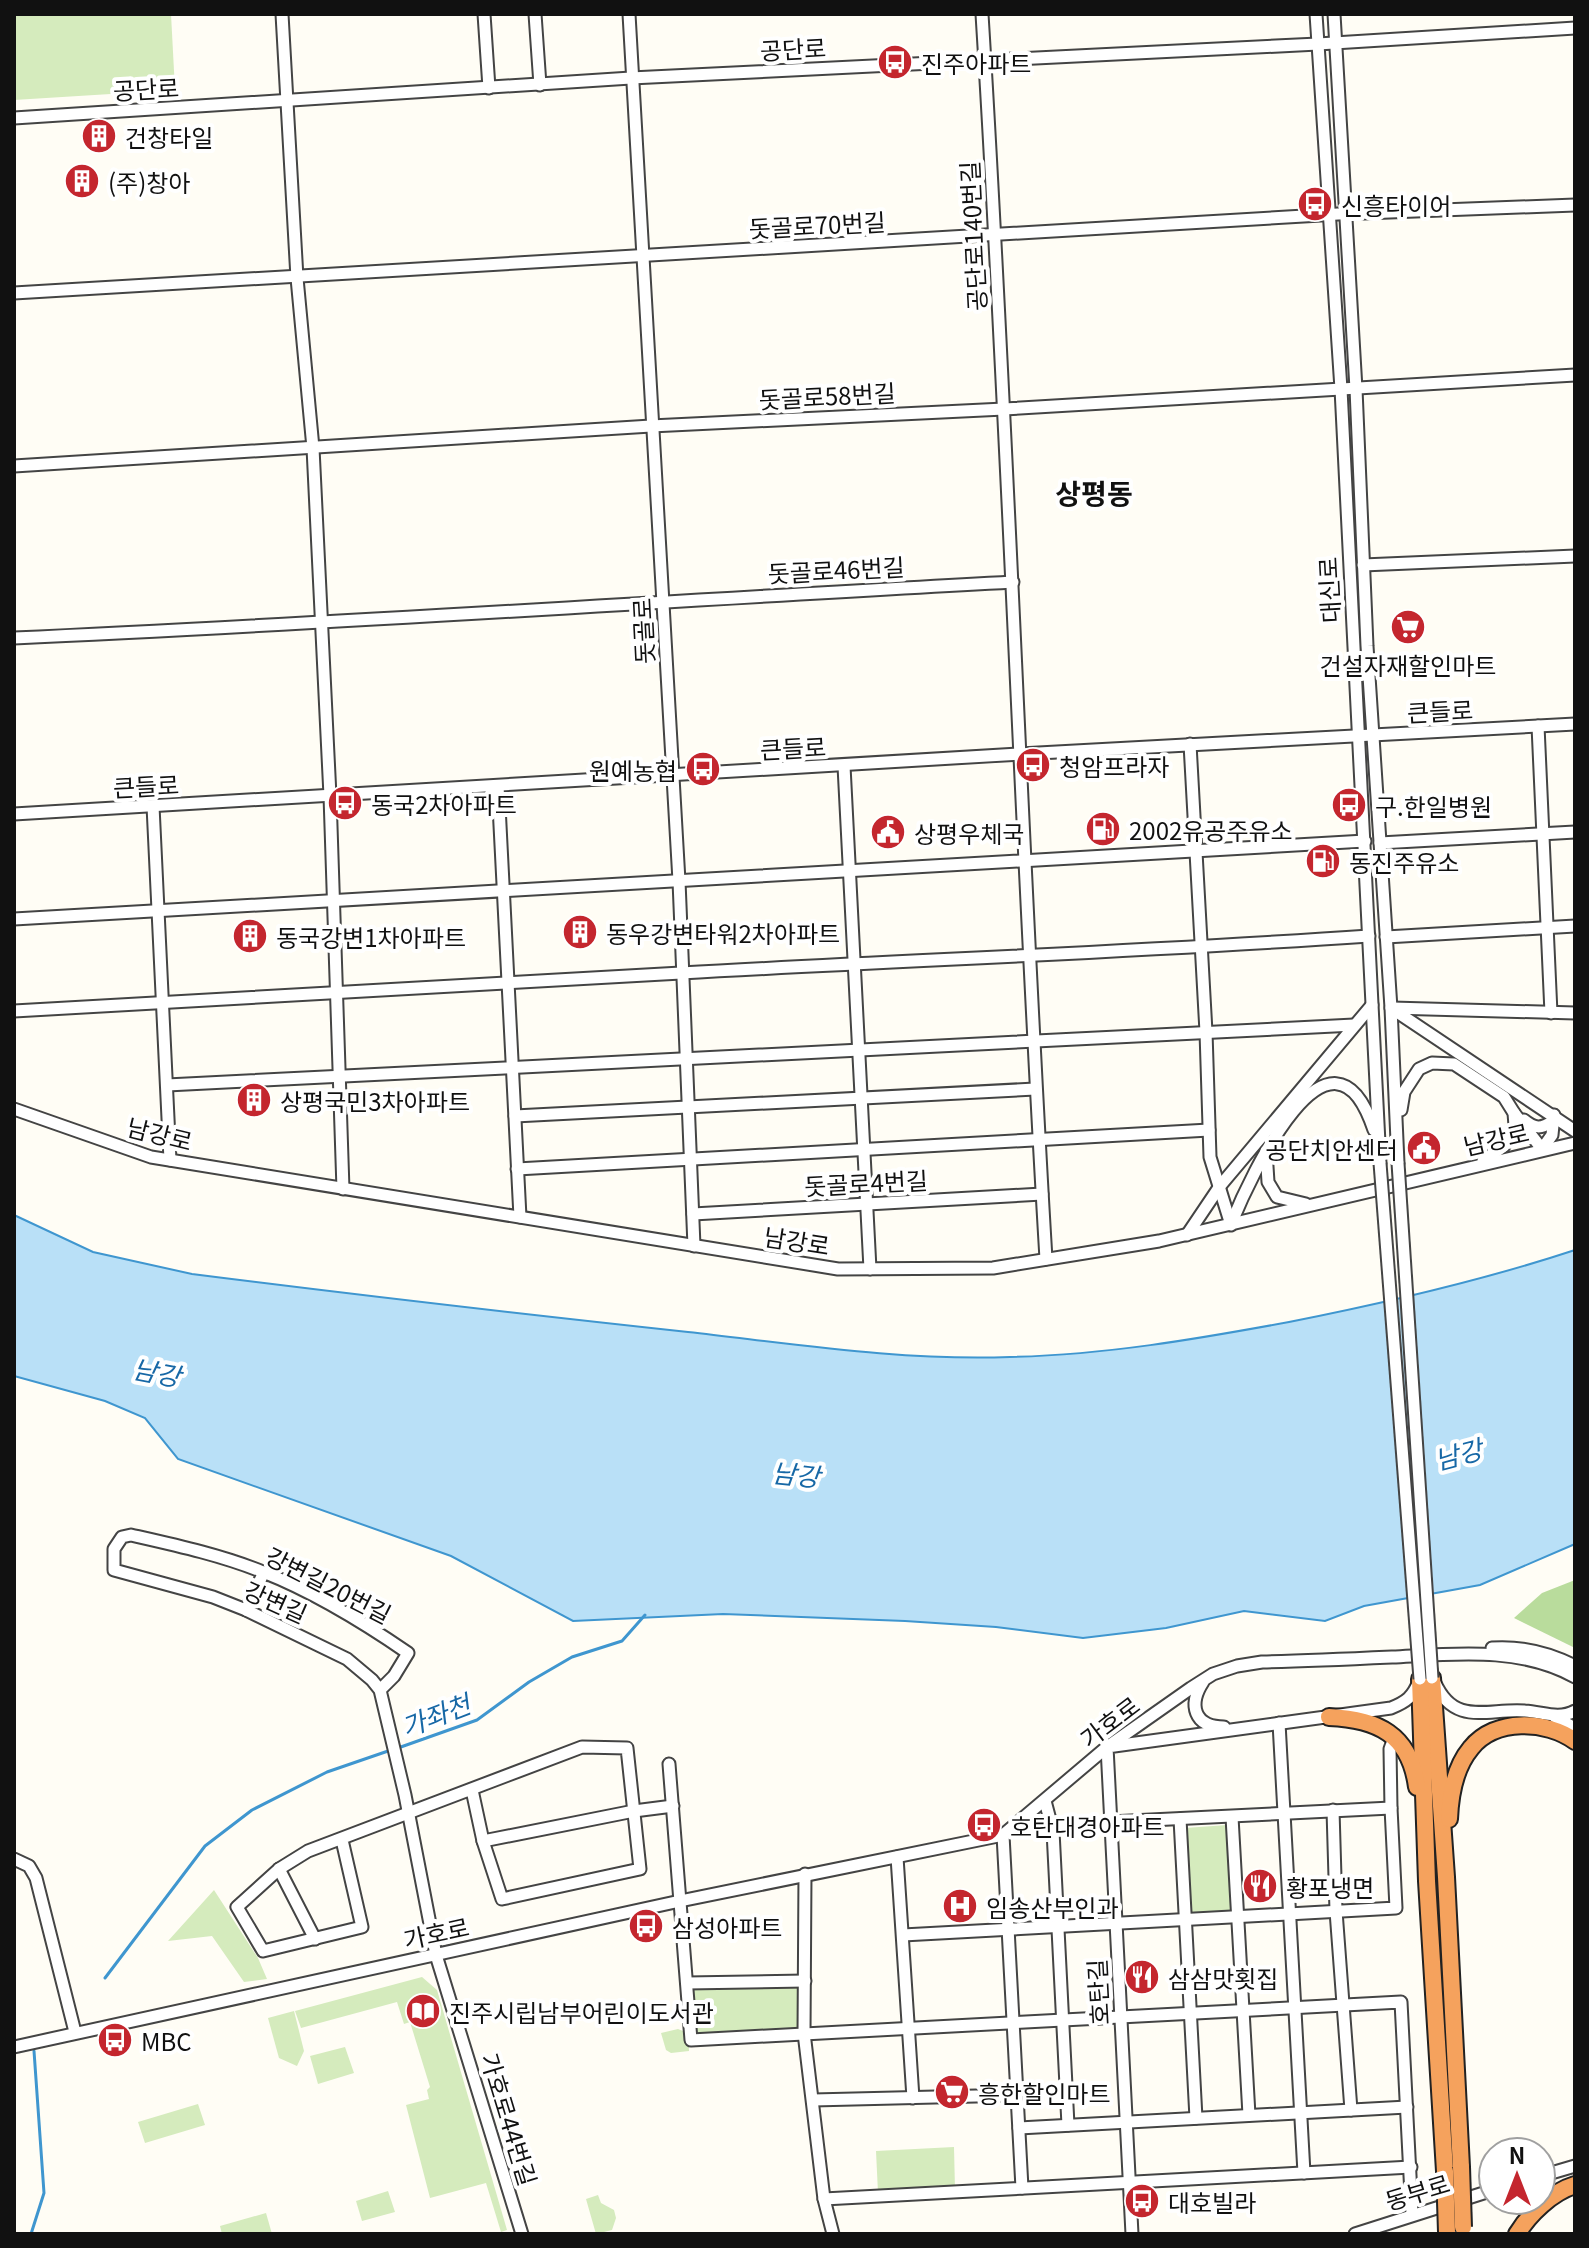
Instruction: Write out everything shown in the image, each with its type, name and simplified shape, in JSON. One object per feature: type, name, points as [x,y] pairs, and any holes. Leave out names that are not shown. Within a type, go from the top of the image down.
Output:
[{"type":"highway","points":[[1426,1679],[1446,1877]]},
{"type":"highway","points":[[1426,1679],[1427,1881]]},
{"type":"highway","points":[[1329,1717],[1358,1718],[1374,1723],[1394,1738],[1415,1770],[1453,2169]]},
{"type":"highway","points":[[1455,2232],[1446,1877],[1453,1787],[1470,1748],[1484,1736],[1502,1728],[1526,1725],[1551,1728],[1575,1741]]},
{"type":"highway","points":[[1517,2234],[1525,2222],[1555,2194],[1575,2185]]},
{"type":"street","points":[[282,14],[297,278],[313,448],[330,796],[343,1189]]},
{"type":"street","points":[[484,14],[489,88]]},
{"type":"street","points":[[535,14],[540,85]]},
{"type":"street","name":"돗골로","points":[[629,14],[679,881],[694,1246]]},
{"type":"street","name":"공단로140번길","points":[[982,14],[1013,582],[1027,958],[1046,1259]]},
{"type":"street","name":"대신로","points":[[1316,14],[1337,215],[1363,565],[1391,1008],[1426,1679]]},
{"type":"street","name":"대신로","points":[[1334,14],[1337,215]]},
{"type":"street","name":"공단로","points":[[14,118],[631,78],[1575,28]]},
{"type":"street","name":"돗골로70번길","points":[[14,293],[1337,215],[1575,205]]},
{"type":"street","name":"돗골로58번길","points":[[14,466],[651,426],[1004,409],[1575,375]]},
{"type":"street","name":"대신로","points":[[1349,389],[1359,736],[1380,1163],[1426,1679]]},
{"type":"street","points":[[1363,565],[1575,556]]},
{"type":"street","name":"돗골로46번길","points":[[14,638],[322,624],[1013,582]]},
{"type":"street","name":"큰들로","points":[[14,814],[1575,724]]},
{"type":"street","points":[[1538,726],[1551,1013]]},
{"type":"street","points":[[1190,744],[1210,1157],[1231,1225]]},
{"type":"street","points":[[844,766],[870,1269]]},
{"type":"street","points":[[498,786],[520,1217]]},
{"type":"street","points":[[153,806],[170,1160]]},
{"type":"street","points":[[1380,843],[1575,832]]},
{"type":"street","points":[[14,919],[1365,841]]},
{"type":"street","points":[[1386,937],[1575,926]]},
{"type":"street","points":[[14,1011],[683,973],[1027,958],[1369,936]]},
{"type":"street","points":[[1187,1235],[1220,1186],[1372,1005]]},
{"type":"street","points":[[1391,1008],[1575,1013]]},
{"type":"street","points":[[1391,1008],[1575,1131]]},
{"type":"street","points":[[167,1085],[1354,1025]]},
{"type":"street","points":[[1398,1134],[1404,1092],[1419,1069],[1432,1063],[1454,1064],[1504,1097],[1542,1149],[1552,1135],[1553,1118]]},
{"type":"street","points":[[1231,1225],[1266,1150],[1310,1093],[1319,1086],[1344,1085],[1362,1102],[1379,1143]]},
{"type":"street","points":[[515,1116],[1035,1089]]},
{"type":"street","name":"남강로","points":[[14,1109],[151,1157],[838,1269],[993,1268],[1187,1235],[1575,1143]]},
{"type":"street","points":[[1514,1113],[1533,1127],[1543,1128],[1553,1118]]},
{"type":"street","points":[[1479,1164],[1504,1146],[1515,1126],[1514,1113]]},
{"type":"street","points":[[517,1169],[1209,1130]]},
{"type":"street","points":[[1266,1150],[1268,1182],[1277,1197],[1315,1205]]},
{"type":"street","name":"돗골로4번길","points":[[693,1214],[1042,1194]]},
{"type":"street","name":"강변길20번길","points":[[114,1570],[114,1549],[122,1537],[131,1535],[264,1572],[356,1618],[408,1653],[394,1676],[380,1690]]},
{"type":"street","name":"강변길","points":[[114,1570],[213,1597],[246,1610],[347,1659],[380,1690]]},
{"type":"street","points":[[246,1610],[264,1572]]},
{"type":"street","name":"가호로","points":[[1456,1654],[1495,1648],[1531,1649],[1575,1666]]},
{"type":"street","name":"가호로","points":[[14,2047],[805,1874],[1003,1835],[1107,1747],[1205,1680],[1237,1666],[1262,1662],[1456,1654],[1527,1658],[1554,1666],[1575,1677]]},
{"type":"street","points":[[1554,1666],[1575,1683]]},
{"type":"street","points":[[1107,1747],[1391,1708],[1405,1703],[1426,1679],[1446,1702],[1463,1711],[1524,1711],[1566,1716],[1575,1711]]},
{"type":"street","points":[[1205,1680],[1196,1693],[1194,1705],[1197,1716],[1215,1727],[1257,1727]]},
{"type":"street","points":[[380,1690],[405,1795],[436,1955]]},
{"type":"street","points":[[1554,1716],[1575,1728]]},
{"type":"street","points":[[1279,1723],[1304,2173]]},
{"type":"street","points":[[903,1935],[1396,1908],[1390,1749],[1394,1738]]},
{"type":"street","points":[[342,1840],[362,1927],[263,1951],[237,1907],[279,1869],[308,1851],[582,1747],[627,1748],[640,1869],[502,1899],[483,1841],[472,1790]]},
{"type":"street","name":"호탄길","points":[[1107,1747],[1132,2234]]},
{"type":"street","points":[[669,1764],[691,2040],[1401,2002],[1412,2214]]},
{"type":"street","points":[[1045,1801],[1053,1831],[1068,2125]]},
{"type":"street","points":[[483,1841],[673,1806]]},
{"type":"street","points":[[1110,1822],[1391,1808]]},
{"type":"street","points":[[1333,1810],[1336,1911],[1351,2110]]},
{"type":"street","points":[[1232,1817],[1249,2115]]},
{"type":"street","points":[[1180,1819],[1196,2118]]},
{"type":"street","points":[[1003,1835],[1022,2188]]},
{"type":"street","points":[[897,1857],[913,2098]]},
{"type":"street","points":[[14,1859],[29,1866],[36,1878],[75,2032]]},
{"type":"street","points":[[279,1869],[315,1939]]},
{"type":"street","points":[[805,1874],[804,2033],[824,2199],[833,2234]]},
{"type":"street","name":"가호로44번길","points":[[436,1955],[522,2234]]},
{"type":"street","points":[[687,1983],[805,1981]]},
{"type":"street","points":[[813,2100],[1017,2095]]},
{"type":"street","points":[[1019,2128],[1407,2107]]},
{"type":"street","points":[[824,2199],[1411,2167]]},
{"type":"street","name":"동부로","points":[[1355,2234],[1477,2195]]},
{"type":"green space","points":[[14,14],[171,14],[175,90],[14,100]]},
{"type":"green space","points":[[1575,1580],[1575,1648],[1514,1618],[1542,1593]]},
{"type":"green space","points":[[1227,1825],[1232,1913],[1190,1915],[1185,1828]]},
{"type":"green space","points":[[214,1890],[258,1958],[267,1979],[244,1982],[212,1936],[168,1941]]},
{"type":"green space","points":[[422,1977],[437,1990],[507,2230],[501,2232],[486,2183],[430,2198],[406,2105],[429,2099],[427,2090],[430,2087],[410,2022],[404,2024],[397,2002],[301,2028],[295,2011]]},
{"type":"green space","points":[[802,1982],[802,2031],[694,2038],[689,1984]]},
{"type":"green space","points":[[294,2011],[304,2051],[297,2066],[279,2058],[268,2018]]},
{"type":"green space","points":[[678,2029],[688,2033],[689,2051],[671,2053],[666,2050],[661,2033]]},
{"type":"green space","points":[[345,2047],[354,2073],[318,2084],[310,2056]]},
{"type":"green space","points":[[198,2104],[205,2125],[145,2143],[138,2122]]},
{"type":"green space","points":[[954,2147],[955,2190],[878,2193],[876,2151]]},
{"type":"green space","points":[[388,2191],[395,2212],[362,2221],[356,2201]]},
{"type":"green space","points":[[598,2195],[601,2203],[614,2210],[616,2218],[612,2230],[596,2234],[586,2199]]},
{"type":"green space","points":[[266,2213],[272,2234],[222,2234],[220,2226]]},
{"type":"water","name":"남강","points":[[14,1215],[93,1252],[192,1274],[808,1346],[970,1358],[1115,1350],[1254,1328],[1433,1290],[1575,1250],[1575,1544],[1480,1585],[1364,1606],[1325,1621],[1244,1611],[1166,1628],[1083,1638],[996,1627],[723,1614],[573,1621],[451,1556],[178,1459],[145,1418],[105,1401],[14,1376]]},
{"type":"waterway","name":"가좌천","points":[[398,1748],[477,1720],[529,1682],[572,1657],[622,1641],[645,1615]]},
{"type":"waterway","name":"가좌천","points":[[105,1978],[205,1846],[252,1810],[327,1772],[391,1750]]},
{"type":"waterway","name":"가좌천","points":[[31,2234],[44,2193],[34,2051]]},
{"type":"place","name":"진주아파트","points":[[895,62]]},
{"type":"place","name":"건창타일","points":[[99,136]]},
{"type":"place","name":"(주)창아","points":[[82,181]]},
{"type":"place","name":"신흥타이어","points":[[1315,204]]},
{"type":"place","name":"건설자재할인마트","points":[[1408,627]]},
{"type":"place","name":"청암프라자","points":[[1033,765]]},
{"type":"place","name":"원예농협","points":[[703,769]]},
{"type":"place","name":"동국2차아파트","points":[[345,803]]},
{"type":"place","name":"구.한일병원","points":[[1349,805]]},
{"type":"place","name":"2002유공주유소","points":[[1103,829]]},
{"type":"place","name":"상평우체국","points":[[888,832]]},
{"type":"place","name":"동진주유소","points":[[1323,861]]},
{"type":"place","name":"동우강변타워2차아파트","points":[[580,932]]},
{"type":"place","name":"동국강변1차아파트","points":[[250,936]]},
{"type":"place","name":"상평국민3차아파트","points":[[254,1100]]},
{"type":"place","name":"공단치안센터","points":[[1424,1148]]},
{"type":"place","name":"호탄대경아파트","points":[[984,1825]]},
{"type":"place","name":"황포냉면","points":[[1260,1886]]},
{"type":"place","name":"임송산부인과","points":[[960,1906]]},
{"type":"place","name":"삼성아파트","points":[[646,1926]]},
{"type":"place","name":"삼삼맛횟집","points":[[1142,1977]]},
{"type":"place","name":"진주시립남부어린이도서관","points":[[423,2011]]},
{"type":"place","name":"MBC","points":[[115,2040]]},
{"type":"place","name":"흥한할인마트","points":[[952,2092]]},
{"type":"place","name":"대호빌라","points":[[1142,2201]]},
{"type":"district","name":"상평동","points":[[1094,492]]}]
